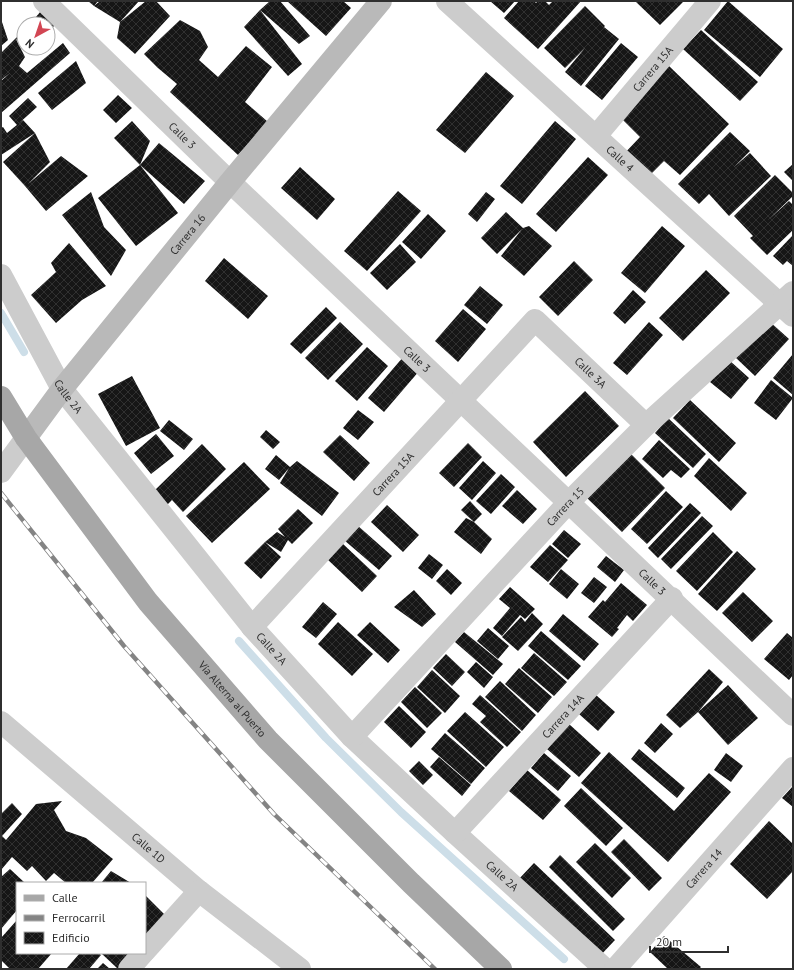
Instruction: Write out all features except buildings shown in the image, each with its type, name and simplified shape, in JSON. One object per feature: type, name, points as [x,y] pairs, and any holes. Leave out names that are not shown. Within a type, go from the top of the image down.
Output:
[{"type":"main road","name":"Vía Alterna al Puerto","points":[[1,397],[26,438],[148,602],[268,740],[410,883],[501,969]]},
{"type":"street","name":"Calle 3","points":[[44,1],[230,182],[672,598],[793,715]]},
{"type":"street","name":"Carrera 16","points":[[1,472],[59,393],[230,182],[381,1]]},
{"type":"street","name":"Calle 4","points":[[447,1],[596,136],[789,304]]},
{"type":"street","name":"Carrera 15A","points":[[596,136],[710,1]]},
{"type":"street","name":"Calle 2A","points":[[1,275],[59,393],[252,627],[352,737],[454,833],[605,969]]},
{"type":"street","name":"Carrera 15","points":[[352,737],[569,502],[646,425],[789,304]]},
{"type":"street","name":"Carrera 15A","points":[[252,627],[535,320]]},
{"type":"street","name":"Calle 3A","points":[[535,320],[646,425]]},
{"type":"street","name":"Carrera 14A","points":[[454,833],[672,598]]},
{"type":"street","name":"Calle 1D","points":[[2,725],[199,891],[300,969]]},
{"type":"street","name":"Carrera 14","points":[[615,969],[793,768]]},
{"type":"street","points":[[146,950],[199,891]]},
{"type":"street","points":[[129,969],[142,954]]},
{"type":"waterway","points":[[1,313],[24,352]]},
{"type":"waterway","points":[[239,641],[326,738],[401,812],[564,959]]},
{"type":"railway","points":[[1,493],[124,646],[274,814],[435,969]]}]
